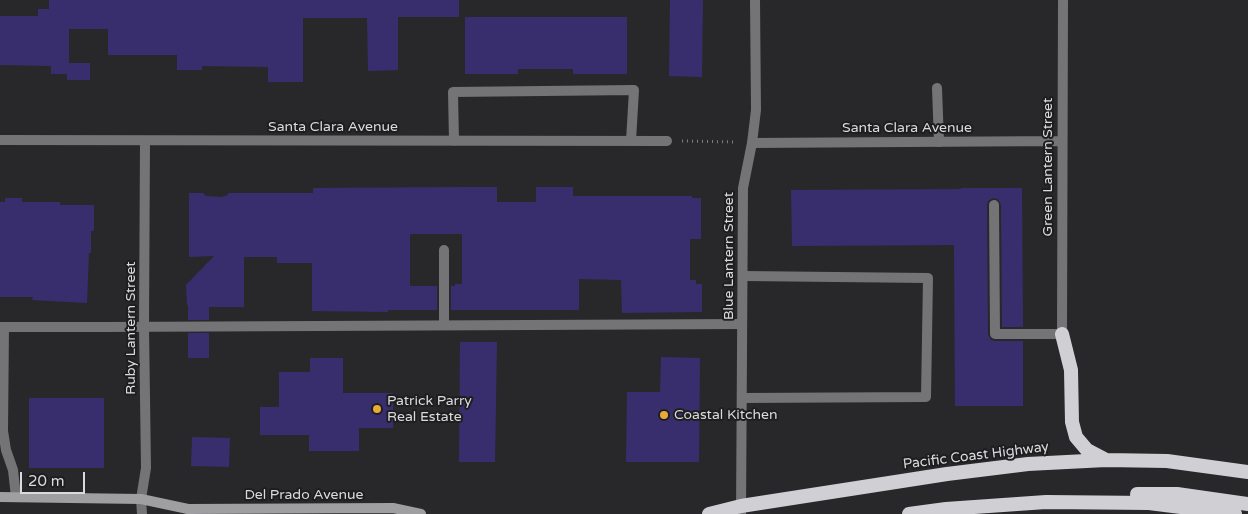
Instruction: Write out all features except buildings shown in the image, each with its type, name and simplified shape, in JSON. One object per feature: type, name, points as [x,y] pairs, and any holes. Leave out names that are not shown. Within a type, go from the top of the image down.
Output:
[{"type":"highway","points":[[1062,334],[1071,370],[1072,422],[1076,437],[1087,450],[1106,460]]},
{"type":"highway","name":"Pacific Coast Highway","points":[[709,514],[956,472],[1028,464],[1106,460],[1167,461],[1248,472]]},
{"type":"highway","points":[[909,514],[946,509],[1134,494],[1177,494],[1248,504]]},
{"type":"highway","points":[[1046,502],[1149,503],[1235,514]]},
{"type":"main road","name":"Del Prado Avenue","points":[[0,497],[141,499],[188,509],[392,508],[421,514]]},
{"type":"main road","name":"Del Prado Avenue","points":[[171,514],[188,509]]},
{"type":"street","name":"Blue Lantern Street","points":[[741,510],[743,188],[756,110],[756,0]]},
{"type":"street","name":"Green Lantern Street","points":[[1062,334],[1063,0]]},
{"type":"street","points":[[937,88],[939,142]]},
{"type":"street","points":[[454,141],[453,92],[634,90],[631,141]]},
{"type":"street","name":"Santa Clara Avenue","points":[[0,140],[666,141]]},
{"type":"street","name":"Ruby Lantern Street","points":[[142,514],[141,499],[146,468],[144,327],[145,141]]},
{"type":"street","name":"Santa Clara Avenue","points":[[752,143],[1062,141]]},
{"type":"street","points":[[994,205],[995,334],[1062,334]]},
{"type":"street","points":[[444,250],[444,325]]},
{"type":"street","points":[[742,398],[926,397],[928,278],[743,276]]},
{"type":"street","points":[[16,497],[13,470],[6,450],[3,431],[2,326],[742,324]]},
{"type":"path","points":[[666,141],[752,143]]},
{"type":"place","name":"Patrick Parry Real Estate","points":[[377,409]]},
{"type":"place","name":"Coastal Kitchen","points":[[664,415]]}]
